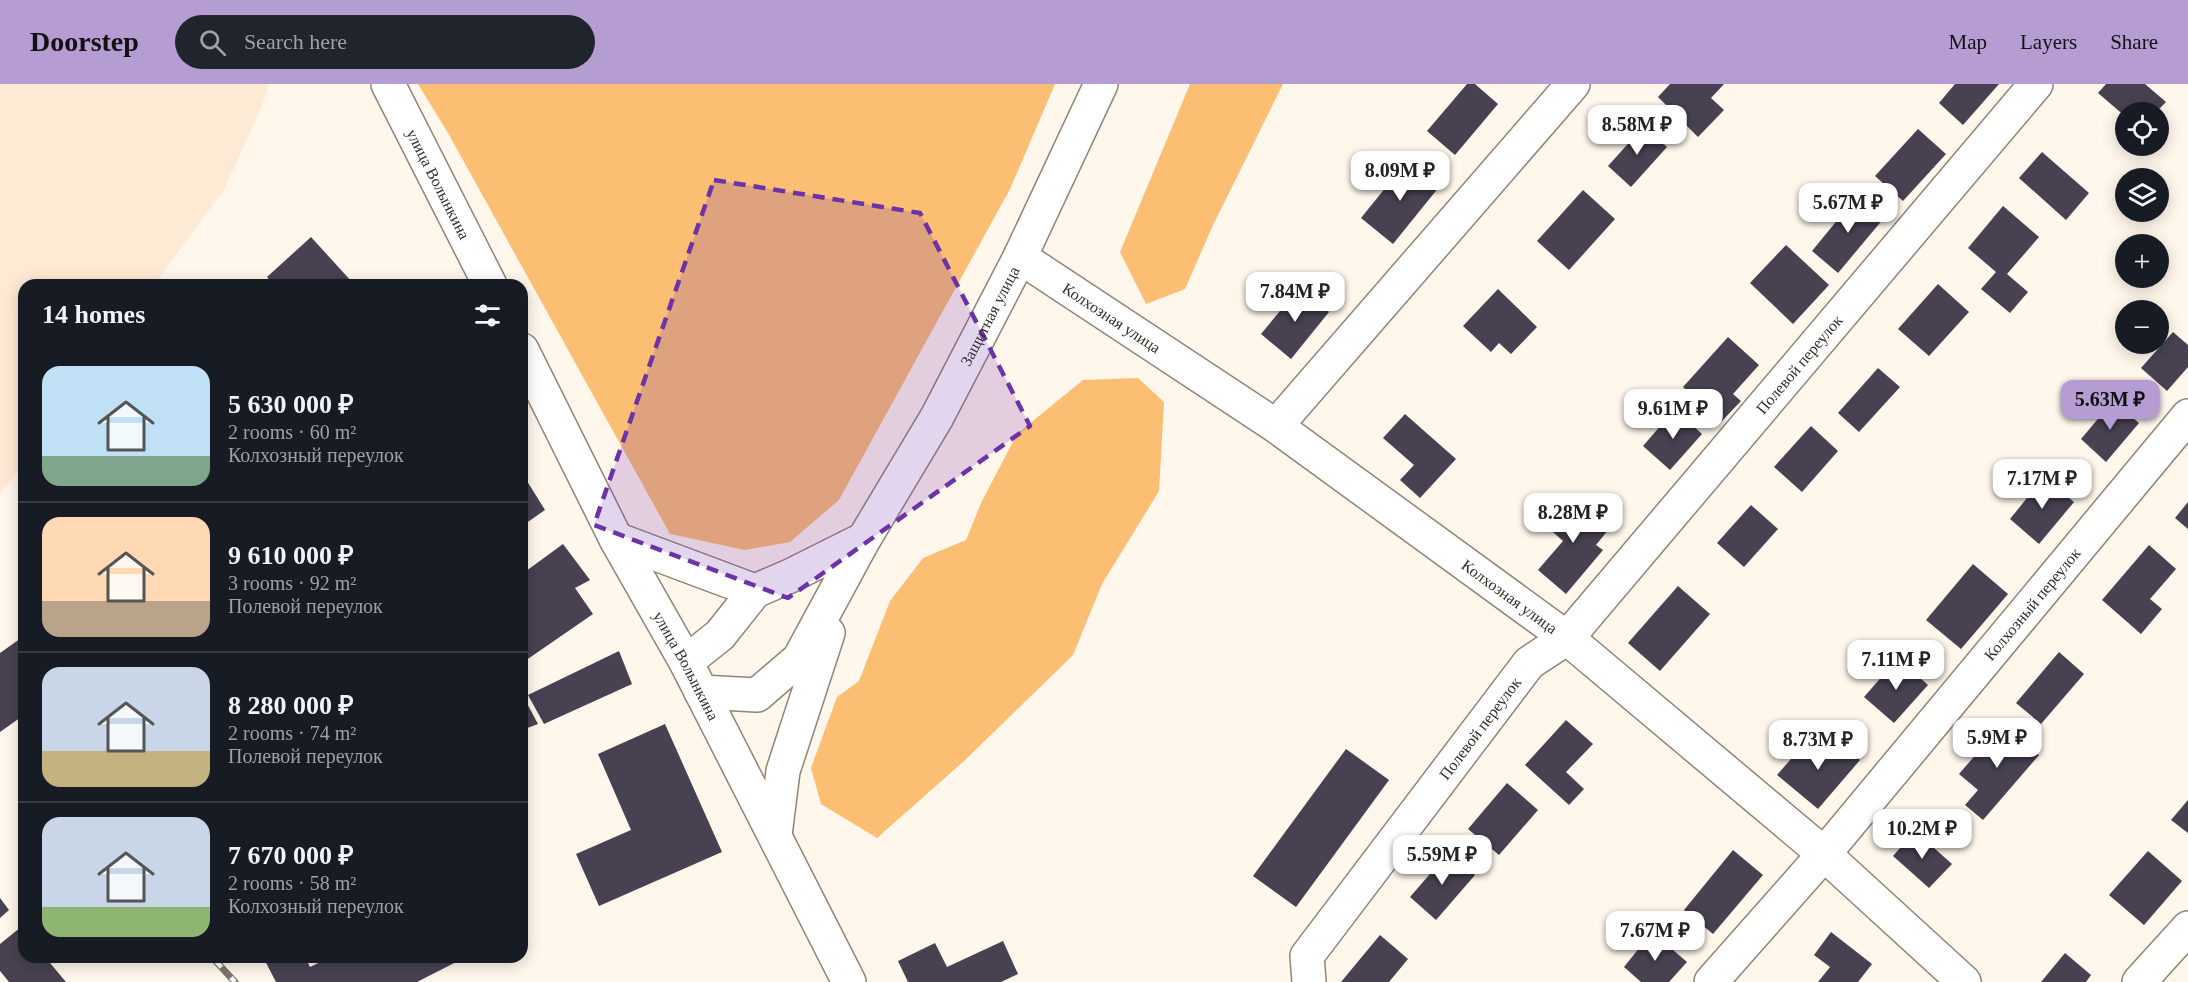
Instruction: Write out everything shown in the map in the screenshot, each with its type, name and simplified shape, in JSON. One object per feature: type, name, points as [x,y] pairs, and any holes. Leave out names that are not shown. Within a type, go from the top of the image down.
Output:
[{"type":"street","name":"улица Волынкина","points":[[388,84],[487,279]]},
{"type":"street","name":"Защитная улица","points":[[864,539],[937,417],[1020,257],[1101,84]]},
{"type":"street","points":[[1276,426],[1573,84]]},
{"type":"street","name":"Полевой переулок","points":[[1309,982],[1307,956],[1529,663],[1567,638],[2036,84]]},
{"type":"street","name":"Колхозная улица","points":[[1020,257],[1276,426],[1567,638],[1824,854],[1964,982]]},
{"type":"street","name":"улица Волынкина","points":[[528,362],[616,539],[686,662],[849,982]]},
{"type":"street","name":"Колхозный переулок","points":[[1711,982],[1824,854],[2188,416]]},
{"type":"street","points":[[616,539],[755,591]]},
{"type":"street","points":[[686,662],[720,634],[755,591],[864,539]]},
{"type":"street","points":[[701,692],[757,695],[799,658],[864,539]]},
{"type":"street","points":[[775,835],[783,771],[824,644],[864,539]]},
{"type":"street","points":[[2139,982],[2188,928]]},
{"type":"highlighted area","points":[[714,180],[920,213],[1030,426],[788,598],[594,525]]},
{"type":"shaded area","points":[[0,84],[269,84],[260,111],[223,191],[158,279],[18,279],[18,470],[0,495]]},
{"type":"shaded area","points":[[418,84],[1055,84],[1010,189],[839,500],[790,542],[745,550],[670,534],[448,133]]},
{"type":"shaded area","points":[[1190,84],[1283,84],[1213,225],[1185,289],[1146,304],[1120,252]]},
{"type":"shaded area","points":[[1138,378],[1164,402],[1159,491],[1102,584],[1073,655],[964,761],[877,838],[821,804],[811,768],[837,697],[859,681],[890,601],[923,558],[966,540],[982,501],[1017,434],[1083,380]]},
{"type":"building","points":[[1467,84],[1475,84],[1498,104],[1455,155],[1427,131]]},
{"type":"building","points":[[1670,84],[1724,84],[1711,98],[1724,110],[1698,137],[1658,97]]},
{"type":"building","points":[[1955,84],[1999,84],[1963,125],[1939,103]]},
{"type":"building","points":[[2106,84],[2145,84],[2166,102],[2115,102],[2115,108],[2098,93]]},
{"type":"building","points":[[1644,126],[1667,147],[1631,187],[1608,166]]},
{"type":"building","points":[[1918,129],[1946,154],[1903,201],[1875,176]]},
{"type":"building","points":[[2042,152],[2089,193],[2066,220],[2019,178]]},
{"type":"building","points":[[1407,161],[1439,187],[1393,244],[1361,218]]},
{"type":"building","points":[[1583,190],[1615,219],[1569,270],[1537,241]]},
{"type":"building","points":[[1857,196],[1884,218],[1838,273],[1812,251]]},
{"type":"building","points":[[2003,206],[2039,237],[2007,274],[2028,292],[2010,313],[1981,289],[1996,272],[1968,248]]},
{"type":"building","points":[[311,237],[349,279],[269,279],[267,277]]},
{"type":"building","points":[[1786,245],[1829,285],[1793,324],[1750,283]]},
{"type":"building","points":[[1938,284],[1969,312],[1929,356],[1898,329]]},
{"type":"building","points":[[1299,288],[1329,312],[1291,359],[1261,334]]},
{"type":"building","points":[[1498,289],[1537,327],[1511,354],[1499,343],[1491,352],[1463,326]]},
{"type":"building","points":[[2173,332],[2188,345],[2188,367],[2167,391],[2141,368],[2153,354],[2169,354],[2169,336]]},
{"type":"building","points":[[1728,337],[1759,365],[1733,394],[1741,401],[1721,422],[1683,387]]},
{"type":"building","points":[[1878,368],[1900,387],[1859,432],[1838,413]]},
{"type":"building","points":[[2113,401],[2139,423],[2106,462],[2081,439]]},
{"type":"building","points":[[1675,409],[1702,434],[1670,470],[1643,446]]},
{"type":"building","points":[[1405,414],[1456,459],[1420,498],[1400,480],[1414,465],[1383,438]]},
{"type":"building","points":[[1811,426],[1838,451],[1802,492],[1774,467]]},
{"type":"building","points":[[2044,477],[2074,502],[2039,544],[2010,519]]},
{"type":"building","points":[[528,483],[545,510],[528,522]]},
{"type":"building","points":[[1569,496],[1609,529],[1596,545],[1603,550],[1566,594],[1538,570],[1563,541],[1545,525]]},
{"type":"building","points":[[2188,502],[2188,529],[2175,518]]},
{"type":"building","points":[[1751,505],[1778,529],[1744,567],[1717,543]]},
{"type":"building","points":[[563,544],[590,580],[575,588],[593,614],[528,659],[528,570]]},
{"type":"building","points":[[2149,545],[2176,569],[2150,599],[2162,609],[2141,634],[2102,600]]},
{"type":"building","points":[[1973,564],[2008,594],[1961,649],[1926,620]]},
{"type":"building","points":[[1678,586],[1710,614],[1660,671],[1628,643]]},
{"type":"building","points":[[18,640],[18,719],[0,732],[0,653]]},
{"type":"building","points":[[619,651],[632,684],[544,724],[528,695]]},
{"type":"building","points":[[2059,652],[2084,674],[2041,724],[2016,703]]},
{"type":"building","points":[[1898,658],[1928,685],[1894,723],[1864,697]]},
{"type":"building","points":[[528,705],[538,724],[528,728]]},
{"type":"building","points":[[1566,720],[1593,744],[1566,772],[1584,789],[1569,805],[1525,765]]},
{"type":"building","points":[[2003,723],[2039,755],[1983,820],[1965,805],[1978,790],[1959,774]]},
{"type":"building","points":[[665,724],[722,852],[599,906],[576,854],[631,830],[598,754]]},
{"type":"building","points":[[1836,739],[1860,760],[1818,809],[1777,775],[1806,742],[1822,755]]},
{"type":"building","points":[[1346,749],[1389,780],[1296,907],[1253,876]]},
{"type":"building","points":[[1507,783],[1538,810],[1499,855],[1468,829]]},
{"type":"building","points":[[2188,800],[2188,833],[2171,820]]},
{"type":"building","points":[[1915,831],[1952,864],[1929,888],[1893,856]]},
{"type":"building","points":[[1733,850],[1763,875],[1713,934],[1684,910]]},
{"type":"building","points":[[2148,851],[2182,881],[2144,925],[2109,895]]},
{"type":"building","points":[[1449,852],[1475,875],[1436,920],[1410,897]]},
{"type":"building","points":[[0,898],[9,910],[0,918]]},
{"type":"building","points":[[18,929],[18,963],[50,963],[66,982],[9,982],[0,971],[0,944]]},
{"type":"building","points":[[1652,932],[1687,962],[1669,982],[1641,982],[1624,967]]},
{"type":"building","points":[[1831,932],[1872,964],[1858,982],[1818,982],[1830,967],[1814,955]]},
{"type":"building","points":[[1380,935],[1408,959],[1389,982],[1341,982]]},
{"type":"building","points":[[1003,941],[1018,974],[1001,982],[908,982],[898,961],[935,943],[947,967]]},
{"type":"building","points":[[2065,953],[2091,975],[2086,982],[2041,982]]},
{"type":"building","points":[[266,963],[308,963],[310,967],[318,963],[454,963],[417,982],[276,982]]},
{"type":"railway","points":[[218,963],[235,982]]}]
